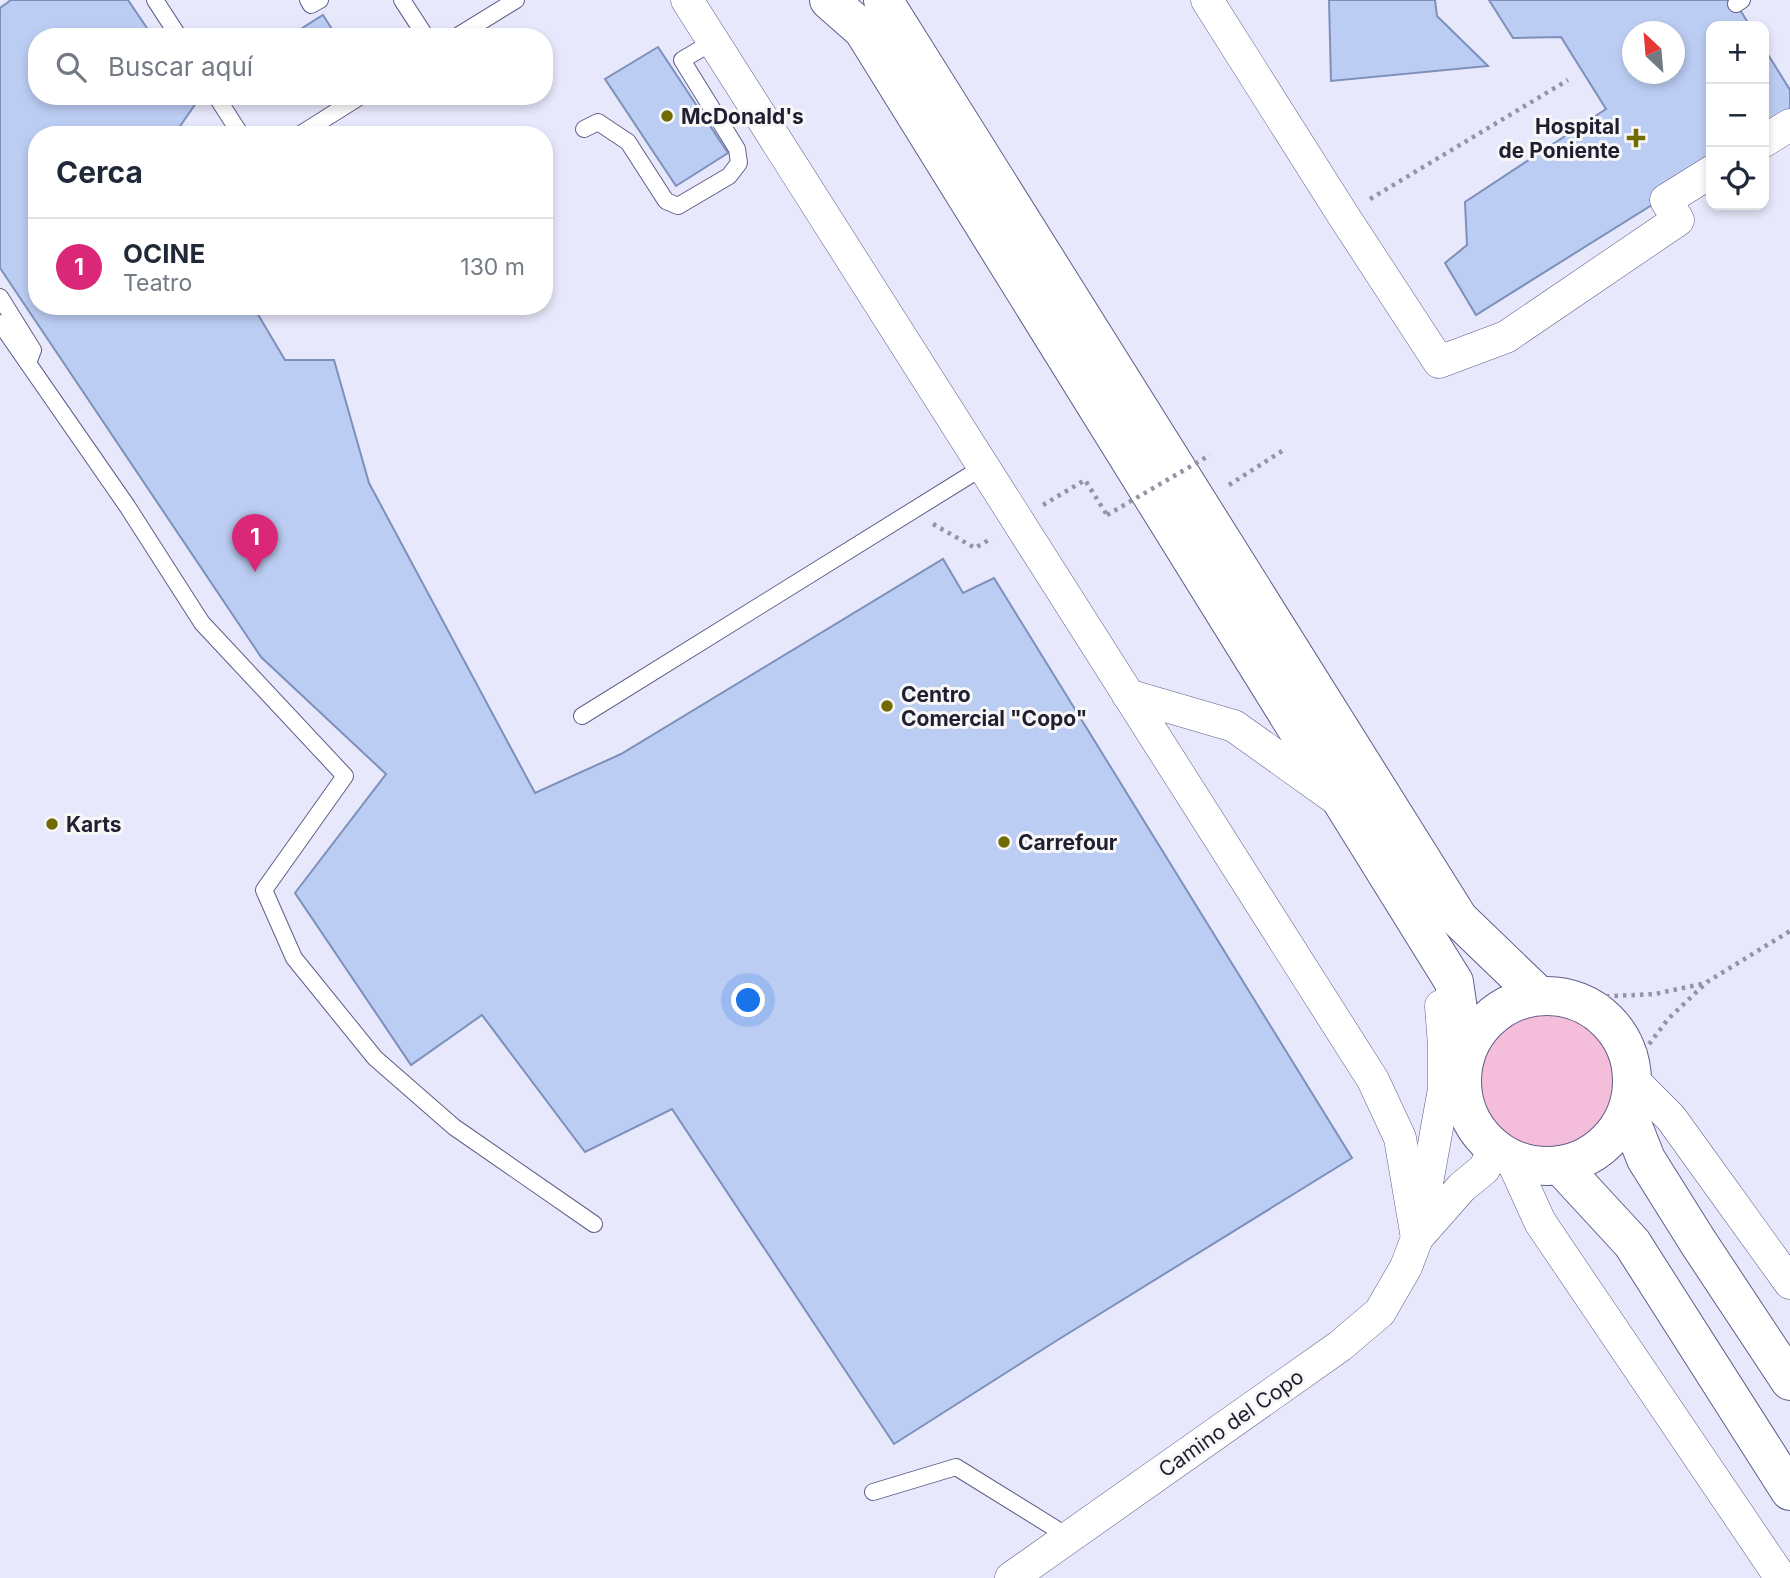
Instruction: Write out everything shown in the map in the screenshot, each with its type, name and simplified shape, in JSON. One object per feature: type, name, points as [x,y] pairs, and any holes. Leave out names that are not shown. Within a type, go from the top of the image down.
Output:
[{"type":"main road","points":[[829,0],[863,30],[1454,982],[1465,1058],[1462,1083],[1466,1108],[1478,1131],[1503,1154],[1535,1166],[1560,1165],[1581,1159],[1601,1147],[1616,1131],[1630,1086]]},
{"type":"main road","points":[[883,0],[1459,919],[1552,997],[1590,1008],[1611,1025],[1625,1048],[1630,1086],[1646,1159],[1790,1381]]},
{"type":"main road","points":[[1465,1058],[1475,1035],[1492,1016],[1514,1003],[1552,997]]},
{"type":"main road","points":[[1560,1165],[1632,1243],[1790,1490]]},
{"type":"street","points":[[687,0],[1373,1080],[1400,1138],[1416,1237]]},
{"type":"street","points":[[1207,0],[1439,362],[1506,337],[1678,220],[1667,200],[1706,175]]},
{"type":"street","points":[[1128,695],[1234,726],[1343,805]]},
{"type":"street","points":[[1416,1237],[1444,1089],[1441,993],[1424,934]]},
{"type":"street","points":[[1630,1086],[1671,1118],[1790,1283]]},
{"type":"street","points":[[1434,1137],[1466,1108]]},
{"type":"street","points":[[1416,1237],[1462,1187],[1503,1154],[1540,1222],[1782,1578]]},
{"type":"street","name":"Camino del Copo","points":[[1011,1578],[1340,1346],[1380,1312],[1406,1267],[1416,1237]]},
{"type":"lane","points":[[155,0],[172,28]]},
{"type":"lane","points":[[308,0],[311,5],[320,0]]},
{"type":"lane","points":[[471,28],[516,0]]},
{"type":"lane","points":[[409,3],[422,28]]},
{"type":"lane","points":[[584,129],[598,122],[628,142],[666,201],[678,206],[729,176],[739,163],[737,149],[682,60],[714,41]]},
{"type":"lane","points":[[222,105],[235,126]]},
{"type":"lane","points":[[313,126],[347,105]]},
{"type":"lane","points":[[0,298],[33,350],[28,363]]},
{"type":"lane","points":[[0,323],[127,506],[202,623],[345,776],[264,890],[294,958],[375,1058],[454,1127],[594,1224]]},
{"type":"lane","points":[[582,716],[982,467]]},
{"type":"lane","points":[[873,1492],[956,1467],[1069,1537]]},
{"type":"path","points":[[1343,215],[1568,80]]},
{"type":"path","points":[[1229,485],[1282,451]]},
{"type":"path","points":[[1056,497],[1085,480],[1107,515],[1210,455]]},
{"type":"path","points":[[1630,1086],[1668,1019],[1707,982],[1790,930]]},
{"type":"path","points":[[1552,997],[1655,994],[1707,982]]},
{"type":"shaded area","points":[[1547,1005],[1575,1010],[1599,1026],[1615,1050],[1620,1078],[1615,1106],[1599,1130],[1575,1146],[1547,1151],[1519,1146],[1495,1130],[1479,1106],[1474,1078],[1479,1050],[1495,1026],[1519,1010]]},
{"type":"building","name":"Centro Comercial \"Copo\"","points":[[11,0],[128,0],[147,28],[28,28],[28,105],[195,105],[180,126],[28,126],[28,310],[0,268],[0,8]]},
{"type":"building","points":[[1329,0],[1435,0],[1437,16],[1488,66],[1331,81]]},
{"type":"building","name":"Hospital de Poniente","points":[[1489,0],[1734,0],[1747,21],[1706,21],[1706,171],[1476,315],[1445,263],[1467,245],[1465,202],[1606,109],[1561,37],[1513,38]]},
{"type":"building","points":[[323,15],[331,28],[302,28]]},
{"type":"building","name":"McDonald's","points":[[658,47],[728,153],[676,186],[605,79]]},
{"type":"building","points":[[1769,56],[1790,90],[1790,119],[1769,132]]},
{"type":"building","name":"Centro Comercial \"Copo\"","points":[[32,315],[258,315],[285,360],[334,360],[369,483],[535,793],[621,754],[943,559],[963,593],[994,578],[1352,1158],[894,1444],[672,1109],[585,1152],[482,1015],[411,1065],[295,893],[386,774],[261,657]]},
{"type":"place","name":"McDonald's","points":[[667,116]]},
{"type":"place","name":"Hospital de Poniente","points":[[1636,138]]},
{"type":"place","name":"OCINE","points":[[255,572]]},
{"type":"place","name":"Centro Comercial \"Copo\"","points":[[887,706]]},
{"type":"place","name":"Karts","points":[[52,824]]},
{"type":"place","name":"Carrefour","points":[[1004,842]]}]
